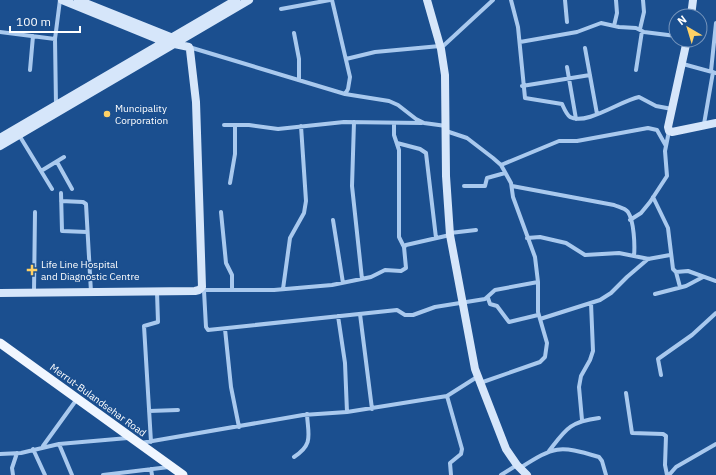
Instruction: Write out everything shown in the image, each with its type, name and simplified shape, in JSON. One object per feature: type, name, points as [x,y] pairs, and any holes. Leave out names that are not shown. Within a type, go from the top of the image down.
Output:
[{"type":"main road","name":"Merrut-Bulandsehar Road","points":[[0,343],[183,475]]},
{"type":"street","points":[[56,105],[55,39],[61,0],[105,14],[189,47],[345,94],[393,102],[424,123]]},
{"type":"street","points":[[78,0],[165,42]]},
{"type":"street","points":[[0,146],[174,41],[236,0]]},
{"type":"street","points":[[0,138],[165,42],[174,41],[249,0]]},
{"type":"street","points":[[281,9],[331,0],[350,77],[348,89],[345,94]]},
{"type":"street","points":[[427,0],[440,47],[445,75],[446,176],[450,234],[479,380],[500,435],[518,467],[527,475]]},
{"type":"street","points":[[346,58],[375,52],[440,47],[493,0]]},
{"type":"street","points":[[511,0],[517,20],[520,42],[522,86],[525,98],[562,104],[568,115],[576,119],[597,114],[639,97],[656,106],[672,109]]},
{"type":"street","points":[[564,0],[567,22]]},
{"type":"street","points":[[614,26],[617,13],[616,0]]},
{"type":"street","points":[[636,70],[644,12],[643,0]]},
{"type":"street","points":[[704,124],[713,72],[716,23]]},
{"type":"street","points":[[520,42],[577,32],[597,24],[668,35]]},
{"type":"street","points":[[0,32],[55,39]]},
{"type":"street","points":[[294,33],[298,59],[299,80]]},
{"type":"street","points":[[30,70],[33,36]]},
{"type":"street","points":[[189,47],[196,102],[202,290],[207,329],[225,329],[399,310],[404,315],[409,316],[435,307],[488,298],[495,290],[538,282]]},
{"type":"street","points":[[585,48],[597,114]]},
{"type":"street","points":[[630,220],[641,213],[667,176],[666,146],[669,130],[668,126],[686,48]]},
{"type":"street","points":[[683,64],[713,72]]},
{"type":"street","points":[[567,67],[576,119]]},
{"type":"street","points":[[522,86],[590,76]]},
{"type":"street","points":[[354,122],[352,186],[362,279]]},
{"type":"street","points":[[138,444],[308,414],[372,409],[446,396],[479,380],[540,362],[544,359],[547,353],[547,343],[539,317],[538,282],[535,257],[513,197],[512,186],[501,165],[471,141],[445,128],[424,123],[354,122],[278,129],[224,125]]},
{"type":"street","points":[[0,293],[283,289],[343,283],[374,276],[385,270],[404,270],[406,265],[404,247],[399,237],[399,150],[394,135],[394,123]]},
{"type":"street","points":[[669,130],[672,132],[704,124],[716,123]]},
{"type":"street","points":[[230,183],[235,154],[235,125]]},
{"type":"street","points":[[283,289],[290,238],[304,213],[306,202],[301,126]]},
{"type":"street","points":[[501,165],[559,141],[577,142],[652,128],[657,130],[666,146]]},
{"type":"street","points":[[19,135],[52,189]]},
{"type":"street","points":[[397,143],[420,149],[426,153],[436,238]]},
{"type":"street","points":[[42,171],[64,157]]},
{"type":"street","points":[[56,162],[72,189]]},
{"type":"street","points":[[464,186],[485,186],[487,178],[505,173]]},
{"type":"street","points":[[512,186],[614,205],[625,209],[630,220],[634,243],[634,256]]},
{"type":"street","points":[[61,193],[62,231],[87,232]]},
{"type":"street","points":[[653,198],[668,228],[672,267],[676,272],[680,287]]},
{"type":"street","points":[[61,201],[85,202],[90,292]]},
{"type":"street","points":[[34,292],[35,212]]},
{"type":"street","points":[[221,212],[226,263],[232,275],[232,290]]},
{"type":"street","points":[[333,220],[343,283]]},
{"type":"street","points":[[404,247],[409,244],[450,234],[476,230]]},
{"type":"street","points":[[527,238],[540,237],[568,243],[585,255],[619,254],[649,258],[670,255]]},
{"type":"street","points":[[488,298],[490,304],[496,306],[509,322],[539,317],[591,303],[611,293],[626,276],[649,258]]},
{"type":"street","points":[[676,272],[688,272],[716,281]]},
{"type":"street","points":[[655,294],[687,286],[702,277]]},
{"type":"street","points":[[150,442],[144,326],[158,322],[157,291]]},
{"type":"street","points":[[582,420],[579,387],[581,376],[593,351],[591,303]]},
{"type":"street","points":[[661,375],[658,359],[692,335],[716,313]]},
{"type":"street","points":[[360,314],[372,409]]},
{"type":"street","points":[[338,316],[345,363],[347,412]]},
{"type":"street","points":[[225,329],[231,388],[239,427]]},
{"type":"street","points":[[626,393],[632,433],[663,434],[666,436],[665,465],[668,475],[676,467],[716,444]]},
{"type":"street","points":[[446,396],[462,449],[461,454],[450,463],[451,475]]},
{"type":"street","points":[[42,446],[77,399]]},
{"type":"street","points":[[149,411],[178,410]]},
{"type":"street","points":[[294,457],[302,452],[308,444],[308,414]]},
{"type":"street","points":[[548,451],[566,430],[574,424],[582,420],[599,418]]},
{"type":"street","points":[[0,454],[16,453],[42,446],[130,438]]},
{"type":"street","points":[[59,444],[72,475]]},
{"type":"street","points":[[501,475],[548,451],[564,448],[599,457],[602,461],[606,475]]},
{"type":"street","points":[[33,449],[45,475]]},
{"type":"street","points":[[13,475],[12,468],[16,453]]},
{"type":"street","points":[[104,475],[172,467]]},
{"type":"street","points":[[151,469],[152,475]]},
{"type":"place","name":"Muncipality Corporation","points":[[107,114]]},
{"type":"place","name":"Life Line Hospital and Diagnostic Centre","points":[[32,270]]}]
